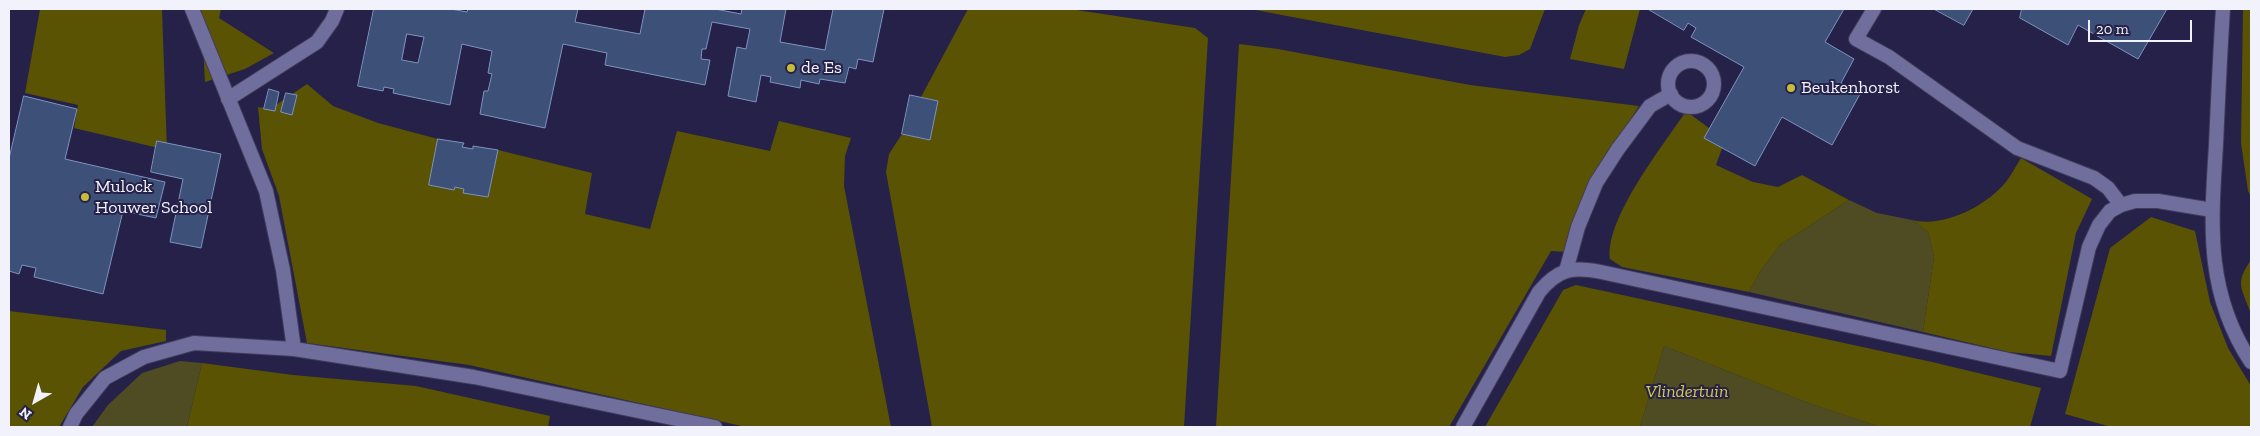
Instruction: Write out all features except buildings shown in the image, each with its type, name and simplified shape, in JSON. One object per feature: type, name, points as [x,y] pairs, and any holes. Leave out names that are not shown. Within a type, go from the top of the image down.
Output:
[{"type":"street","points":[[192,9],[266,191],[283,270],[294,349]]},
{"type":"street","points":[[228,99],[317,42],[332,21],[337,9]]},
{"type":"street","points":[[1874,9],[1856,39],[1888,57],[2017,148],[2094,178],[2108,188],[2121,205]]},
{"type":"street","points":[[2223,9],[2212,210],[2213,259],[2217,282],[2232,326],[2251,362]]},
{"type":"street","points":[[1566,271],[1578,227],[1596,183],[1618,149],[1650,106],[1671,94]]},
{"type":"street","points":[[1463,427],[1539,292],[1550,278],[1566,271],[1584,268],[2060,371],[2089,248],[2099,226],[2110,212],[2121,205],[2135,201],[2158,201],[2212,210]]},
{"type":"street","points":[[70,427],[76,414],[105,378],[144,357],[194,343],[294,349],[474,377],[715,427]]},
{"type":"green space","points":[[1849,200],[1877,213],[1912,220],[1928,232],[1934,257],[1923,332],[1749,292],[1760,272],[1780,245]]},
{"type":"green space","name":"Vlindertuin","points":[[1664,346],[1808,403],[1880,427],[1640,427]]},
{"type":"green space","points":[[180,361],[202,363],[187,427],[92,427],[108,405],[142,373]]},
{"type":"shaded area","points":[[40,9],[162,9],[167,150],[74,128],[78,105],[25,93]]},
{"type":"shaded area","points":[[201,9],[221,9],[219,18],[274,53],[245,69],[205,82]]},
{"type":"shaded area","points":[[968,9],[1070,9],[1195,28],[1208,38],[1184,427],[932,427],[886,172],[889,154],[902,134],[930,140],[938,101],[921,97]]},
{"type":"shaded area","points":[[1250,9],[1545,9],[1530,49],[1519,55],[1505,57]]},
{"type":"shaded area","points":[[1586,9],[1640,9],[1624,69],[1570,59],[1579,25]]},
{"type":"shaded area","points":[[2243,9],[2251,9],[2251,197],[2248,191],[2241,143]]},
{"type":"shaded area","points":[[1239,44],[1278,49],[1470,85],[1639,106],[1597,172],[1568,252],[1551,251],[1449,427],[1216,427]]},
{"type":"shaded area","points":[[307,84],[333,106],[378,123],[438,139],[430,185],[454,190],[455,187],[464,189],[464,193],[488,197],[498,150],[592,173],[585,214],[650,229],[677,131],[770,151],[779,121],[851,138],[845,156],[844,186],[891,427],[746,427],[469,365],[307,343],[279,196],[262,149],[258,107],[270,109]]},
{"type":"shaded area","points":[[1686,111],[1725,140],[1716,165],[1753,182],[1778,187],[1802,175],[1849,200],[1780,245],[1760,272],[1749,292],[1622,267],[1610,259],[1611,242],[1626,203]]},
{"type":"shaded area","points":[[2021,158],[2092,199],[2076,233],[2051,356],[2008,352],[1923,332],[1934,257],[1928,232],[1912,220],[1924,222],[1937,221],[1951,218],[1976,207],[1998,191]]},
{"type":"shaded area","points":[[2151,217],[2195,231],[2210,302],[2228,348],[2251,386],[2251,427],[2111,427],[2065,414],[2110,248]]},
{"type":"shaded area","points":[[2251,260],[2251,314],[2241,281]]},
{"type":"shaded area","points":[[1576,285],[1932,362],[2041,388],[2030,427],[1880,427],[1808,403],[1664,346],[1640,427],[1485,427],[1563,290]]},
{"type":"shaded area","points":[[9,311],[166,330],[166,341],[121,351],[83,387],[59,427],[9,427]]},
{"type":"shaded area","points":[[202,363],[293,375],[416,386],[550,416],[548,427],[187,427]]},
{"type":"place","name":"de Es","points":[[791,68]]},
{"type":"place","name":"Beukenhorst","points":[[1791,88]]},
{"type":"place","name":"Mulock Houwer School","points":[[85,197]]}]
